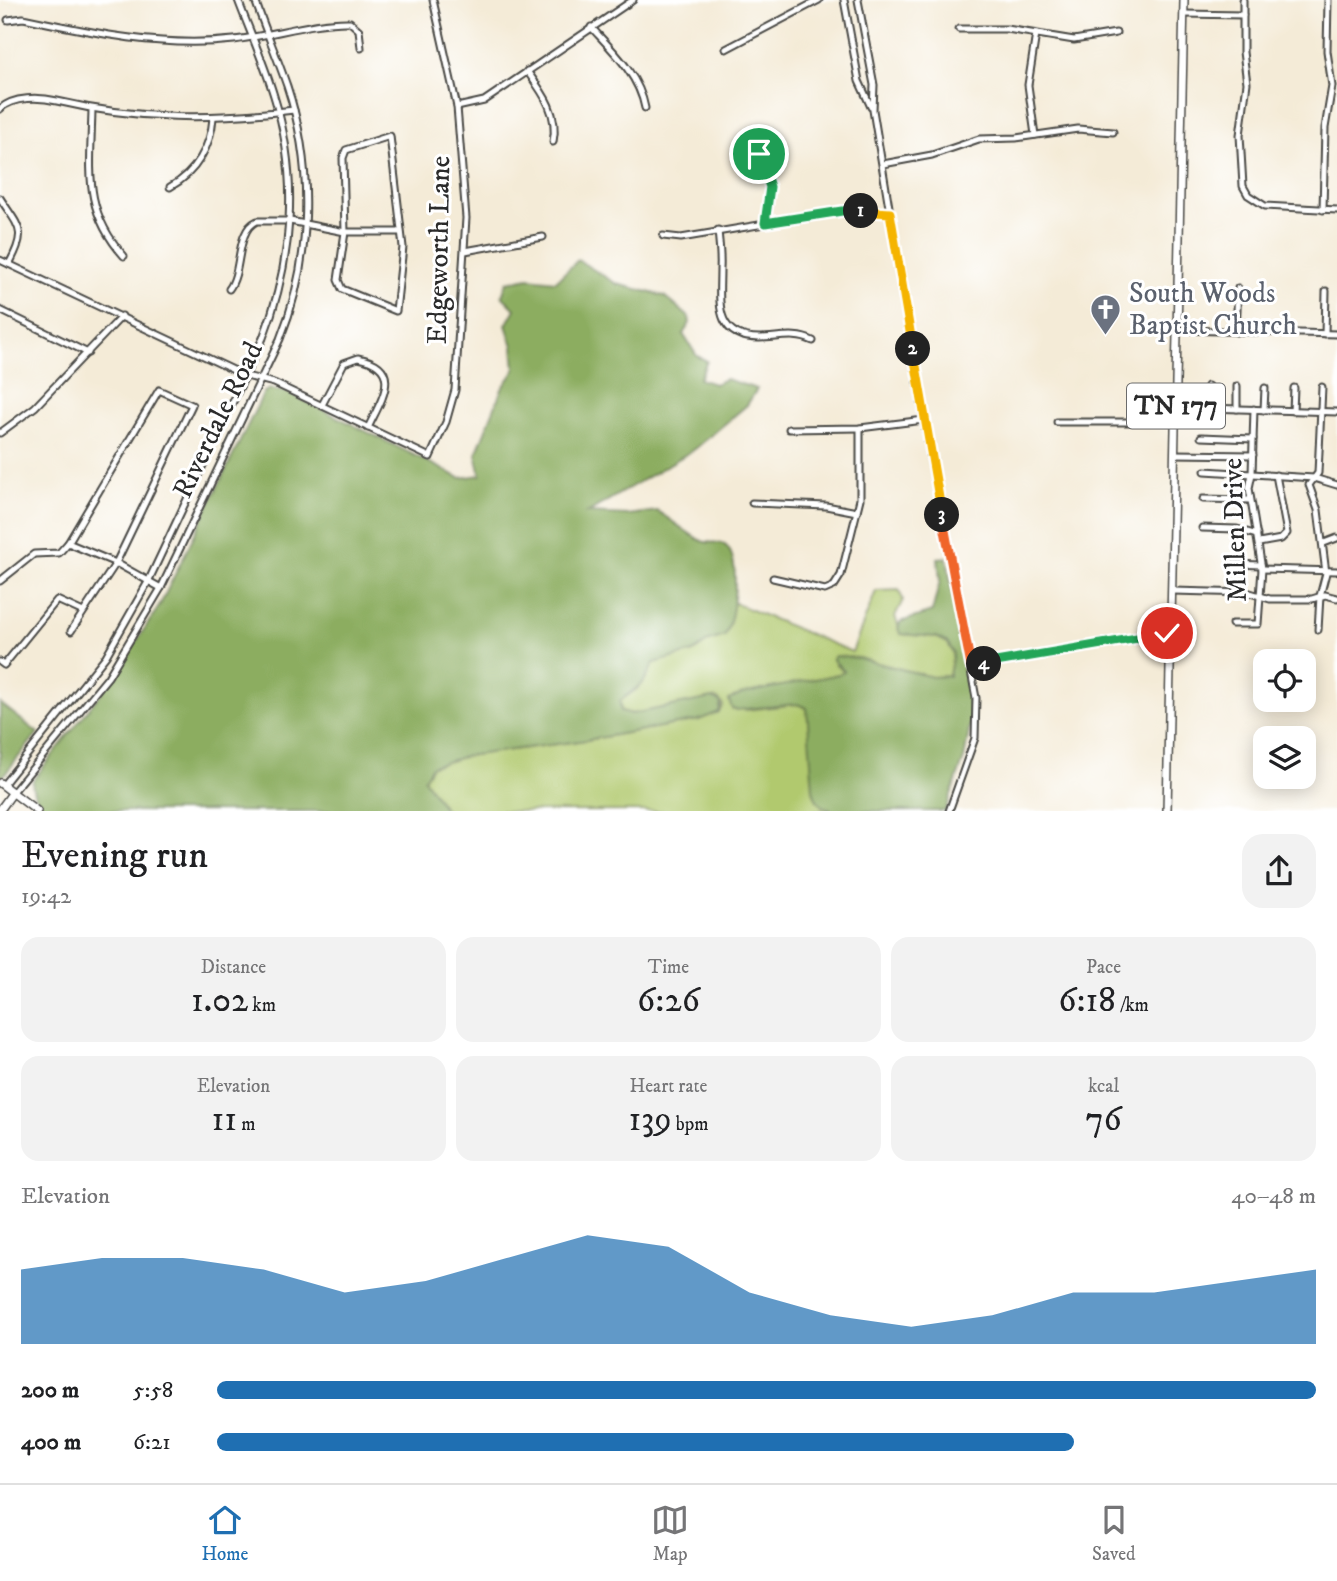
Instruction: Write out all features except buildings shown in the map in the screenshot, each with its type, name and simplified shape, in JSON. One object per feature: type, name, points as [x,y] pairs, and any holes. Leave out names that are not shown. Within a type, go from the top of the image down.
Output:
[{"type":"main road","name":"TN 177","points":[[1167,811],[1184,0]]},
{"type":"main road","points":[[1,786],[37,811]]},
{"type":"main road","name":"Riverdale Road","points":[[0,810],[13,792]]},
{"type":"street","name":"Riverdale Road","points":[[1,786],[106,656],[148,582],[246,376],[279,291],[290,221],[290,182],[279,112],[238,0]]},
{"type":"street","name":"Riverdale Road","points":[[13,792],[108,677],[161,588],[290,311],[302,259],[305,224],[304,168],[294,110],[254,0]]},
{"type":"street","name":"Edgeworth Lane","points":[[368,428],[430,457],[442,433],[455,390],[465,251],[465,189],[457,107],[433,0]]},
{"type":"street","points":[[457,107],[480,103],[633,0]]},
{"type":"street","points":[[726,48],[819,0]]},
{"type":"street","points":[[844,0],[859,81],[873,110]]},
{"type":"street","points":[[858,0],[874,85],[873,110],[924,420],[971,666],[977,723],[969,760],[949,811]]},
{"type":"street","points":[[1243,0],[1247,83],[1241,125],[1240,170],[1248,195],[1273,208],[1337,210]]},
{"type":"street","points":[[1323,210],[1325,128],[1332,86],[1327,51],[1328,0]]},
{"type":"street","points":[[1184,14],[1243,15]]},
{"type":"street","points":[[8,20],[23,18],[103,35],[201,43],[267,36],[350,22],[359,30],[361,48]]},
{"type":"street","points":[[592,27],[625,66],[642,93],[645,108]]},
{"type":"street","points":[[959,29],[1007,29],[1073,40],[1116,33]]},
{"type":"street","points":[[1035,34],[1028,85],[1035,135]]},
{"type":"street","points":[[527,71],[551,107],[555,125],[553,142]]},
{"type":"street","points":[[1,108],[10,102],[41,98],[92,110],[152,117],[213,118],[294,110]]},
{"type":"street","points":[[92,110],[91,174],[94,204],[106,235],[124,256]]},
{"type":"street","points":[[170,187],[183,179],[207,148],[213,118]]},
{"type":"street","points":[[883,164],[932,155],[979,139],[1078,129],[1113,132]]},
{"type":"street","points":[[765,223],[770,187],[758,148],[761,140],[772,133]]},
{"type":"street","points":[[390,136],[403,247],[396,311],[341,289],[338,280],[345,232],[343,158],[346,150],[390,136]]},
{"type":"street","points":[[0,198],[15,218],[20,233],[18,247],[9,264]]},
{"type":"street","points":[[663,236],[681,238],[842,211],[890,213]]},
{"type":"street","points":[[229,289],[237,277],[245,232],[251,223],[264,219],[290,221],[345,232],[400,232]]},
{"type":"street","points":[[718,230],[718,300],[726,323],[748,337],[798,335],[813,341]]},
{"type":"street","points":[[465,251],[543,236]]},
{"type":"street","points":[[0,260],[246,376],[274,383],[368,428],[387,383],[384,371],[376,364],[358,358],[344,363],[322,405]]},
{"type":"street","points":[[1236,332],[1238,288]]},
{"type":"street","points":[[1325,334],[1326,291]]},
{"type":"street","points":[[0,310],[88,353]]},
{"type":"street","points":[[0,433],[35,407],[122,316]]},
{"type":"street","points":[[1179,330],[1337,334]]},
{"type":"street","points":[[1208,386],[1207,408],[1337,412]]},
{"type":"street","points":[[1237,386],[1237,409]]},
{"type":"street","points":[[1318,630],[1320,596],[1326,573],[1324,543],[1309,485],[1318,473],[1322,387]]},
{"type":"street","points":[[1264,410],[1265,388]]},
{"type":"street","points":[[1293,388],[1293,411]]},
{"type":"street","points":[[0,581],[34,554],[58,552],[68,543],[159,390],[192,405],[116,563],[81,611],[71,631]]},
{"type":"street","name":"Millen Drive","points":[[1232,624],[1258,624],[1262,567],[1250,499],[1254,410]]},
{"type":"street","points":[[789,429],[860,428],[924,420]]},
{"type":"street","points":[[1057,422],[1175,422]]},
{"type":"street","points":[[773,578],[822,590],[834,586],[842,575],[863,479],[860,428]]},
{"type":"street","points":[[1201,437],[1253,439]]},
{"type":"street","points":[[1175,454],[1253,455]]},
{"type":"street","points":[[1205,471],[1241,471],[1314,478],[1337,485]]},
{"type":"street","points":[[1259,543],[1281,539],[1287,533],[1276,475]]},
{"type":"street","points":[[1203,499],[1250,499]]},
{"type":"street","points":[[752,503],[826,506],[857,512]]},
{"type":"street","points":[[1202,528],[1237,529],[1258,535]]},
{"type":"street","points":[[1324,543],[1337,538]]},
{"type":"street","points":[[68,543],[116,563],[161,588]]},
{"type":"street","points":[[1234,564],[1326,573],[1337,571]]},
{"type":"street","points":[[1173,591],[1270,599],[1320,596],[1337,598]]},
{"type":"street","points":[[2,663],[57,600],[81,611]]},
{"type":"street","points":[[971,666],[1172,632]]},
{"type":"green space","points":[[578,260],[617,284],[664,296],[689,317],[690,323],[683,334],[697,356],[707,361],[699,379],[714,384],[726,379],[757,389],[747,405],[695,449],[587,513],[628,515],[657,511],[702,541],[721,543],[727,547],[734,565],[735,590],[725,636],[709,641],[693,652],[654,663],[643,683],[620,701],[621,711],[632,714],[712,698],[721,702],[719,712],[699,720],[587,740],[466,756],[432,766],[424,779],[446,811],[49,811],[42,805],[34,793],[33,780],[109,683],[160,605],[264,392],[270,389],[287,392],[460,478],[481,475],[476,454],[502,389],[515,370],[513,346],[506,325],[515,309],[502,296],[507,282],[529,278],[556,281]]},
{"type":"green space","points":[[947,557],[971,720],[964,759],[945,811],[833,811],[822,806],[813,790],[807,708],[797,704],[736,710],[732,709],[729,700],[742,694],[839,674],[844,671],[832,659],[835,656],[858,658],[932,677],[949,676],[953,653],[948,643],[936,637],[901,634],[898,629],[900,622],[932,612],[940,581],[938,558]]},
{"type":"green space","points":[[899,590],[903,600],[895,616],[901,634],[936,637],[948,643],[953,653],[949,676],[932,677],[858,658],[835,656],[836,665],[844,671],[839,674],[733,697],[746,710],[797,704],[807,708],[812,761],[822,807],[833,811],[446,811],[424,779],[432,766],[466,756],[587,740],[699,720],[719,712],[723,705],[718,699],[712,698],[632,714],[621,711],[620,701],[638,688],[654,663],[693,652],[709,641],[725,636],[732,602],[852,652],[876,591]]},
{"type":"green space","points":[[0,703],[38,733],[0,780]]},
{"type":"place","name":"South Woods Baptist Church","points":[[1106,336]]},
{"type":"route","points":[[759,154],[770,187],[765,223],[842,211],[890,213],[924,420],[971,666],[1167,633]]}]
